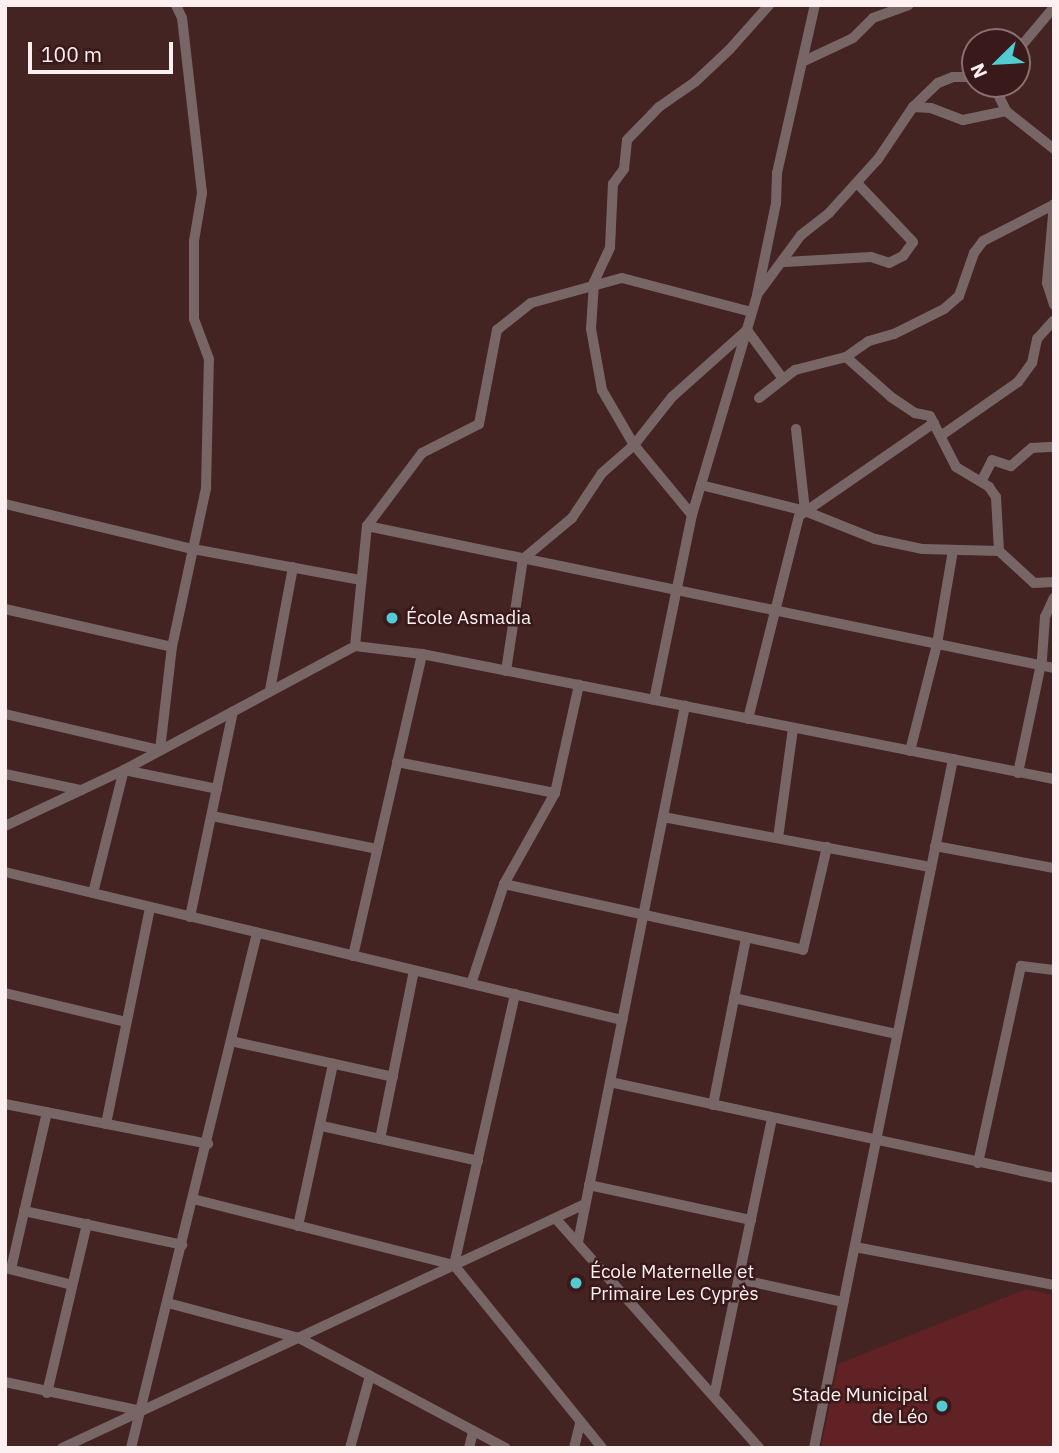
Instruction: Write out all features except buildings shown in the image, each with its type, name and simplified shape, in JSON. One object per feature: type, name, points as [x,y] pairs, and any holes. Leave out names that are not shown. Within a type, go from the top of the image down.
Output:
[{"type":"street","points":[[160,750],[172,647],[206,488],[209,359],[194,320],[194,241],[202,193],[182,18],[176,5]]},
{"type":"street","points":[[692,515],[634,445],[602,390],[591,330],[594,282],[610,247],[613,184],[624,169],[628,140],[659,107],[695,82],[730,49],[769,5]]},
{"type":"street","points":[[654,700],[674,590],[692,515],[757,295],[776,203],[777,173],[815,5]]},
{"type":"street","points":[[802,62],[853,37],[873,18],[909,5]]},
{"type":"street","points":[[1031,35],[1054,8]]},
{"type":"street","points":[[757,295],[785,262],[801,234],[856,183],[913,107],[938,83],[961,77]]},
{"type":"street","points":[[1000,98],[1006,111],[1054,149]]},
{"type":"street","points":[[913,107],[932,108],[963,120],[1006,111]]},
{"type":"street","points":[[785,262],[871,257],[889,263],[903,256],[913,242],[856,183]]},
{"type":"street","points":[[1054,205],[1047,283],[1054,305]]},
{"type":"street","points":[[759,398],[795,370],[846,357],[869,341],[944,309],[959,296],[983,241],[1054,205]]},
{"type":"street","points":[[355,646],[367,526],[422,453],[478,424],[497,330],[531,303],[594,282],[622,278],[752,312]]},
{"type":"street","points":[[942,435],[1018,382],[1032,363],[1037,339],[1054,320]]},
{"type":"street","points":[[747,330],[783,379]]},
{"type":"street","points":[[506,671],[523,559],[572,518],[602,473],[634,445],[672,397],[747,330]]},
{"type":"street","points":[[846,357],[891,397],[915,413],[930,416],[956,467],[982,480],[996,497],[999,551]]},
{"type":"street","points":[[748,719],[799,516],[934,423]]},
{"type":"street","points":[[796,429],[805,511]]},
{"type":"street","points":[[982,480],[992,460],[1012,466],[1032,448],[1054,447]]},
{"type":"street","points":[[701,485],[805,511],[875,538],[923,549],[999,551],[1034,583],[1054,582]]},
{"type":"street","points":[[5,504],[193,549],[361,580]]},
{"type":"street","points":[[367,526],[1054,668]]},
{"type":"street","points":[[910,751],[937,644],[953,550]]},
{"type":"street","points":[[270,690],[293,567]]},
{"type":"street","points":[[1018,773],[1040,665],[1045,617],[1054,598]]},
{"type":"street","points":[[5,609],[172,647]]},
{"type":"street","points":[[5,826],[124,770],[355,646],[422,654],[1054,779]]},
{"type":"street","points":[[352,956],[422,654]]},
{"type":"street","points":[[471,984],[504,884],[555,793],[579,685]]},
{"type":"street","points":[[578,1242],[685,706]]},
{"type":"street","points":[[190,916],[233,711]]},
{"type":"street","points":[[5,714],[160,750]]},
{"type":"street","points":[[778,838],[793,728]]},
{"type":"street","points":[[814,1448],[953,759]]},
{"type":"street","points":[[397,762],[555,793]]},
{"type":"street","points":[[124,770],[218,789]]},
{"type":"street","points":[[93,893],[124,770]]},
{"type":"street","points":[[5,774],[82,790]]},
{"type":"street","points":[[212,816],[377,849]]},
{"type":"street","points":[[663,817],[931,867]]},
{"type":"street","points":[[935,846],[1054,868]]},
{"type":"street","points":[[504,884],[643,918],[803,950],[827,847]]},
{"type":"street","points":[[5,872],[622,1020]]},
{"type":"street","points":[[106,1124],[150,907]]},
{"type":"street","points":[[131,1448],[208,1143],[257,933]]},
{"type":"street","points":[[713,1105],[746,938]]},
{"type":"street","points":[[978,1163],[1021,966],[1054,970]]},
{"type":"street","points":[[380,1139],[414,971]]},
{"type":"street","points":[[5,993],[126,1022]]},
{"type":"street","points":[[454,1265],[515,995]]},
{"type":"street","points":[[734,998],[898,1034]]},
{"type":"street","points":[[231,1041],[393,1077]]},
{"type":"street","points":[[298,1226],[322,1126],[333,1063]]},
{"type":"street","points":[[610,1082],[876,1142],[1054,1178]]},
{"type":"street","points":[[5,1104],[208,1143]]},
{"type":"street","points":[[47,1112],[8,1269],[72,1285]]},
{"type":"street","points":[[714,1396],[772,1118]]},
{"type":"street","points":[[322,1126],[478,1161]]},
{"type":"street","points":[[589,1185],[751,1220]]},
{"type":"street","points":[[193,1199],[454,1265],[602,1448]]},
{"type":"street","points":[[62,1448],[585,1204]]},
{"type":"street","points":[[24,1211],[182,1245]]},
{"type":"street","points":[[556,1219],[759,1448]]},
{"type":"street","points":[[47,1393],[87,1224]]},
{"type":"street","points":[[855,1247],[1054,1284]]},
{"type":"street","points":[[739,1279],[844,1302]]},
{"type":"street","points":[[168,1303],[299,1338],[506,1448]]},
{"type":"street","points":[[350,1448],[370,1376]]},
{"type":"street","points":[[5,1382],[141,1411]]},
{"type":"street","points":[[574,1448],[580,1424]]},
{"type":"street","points":[[469,1448],[473,1432]]},
{"type":"shaded area","name":"Stade Municipal de Léo","points":[[1026,1289],[1054,1295],[1054,1448],[821,1448],[838,1364]]},
{"type":"place","name":"École Asmadia","points":[[392,618]]},
{"type":"place","name":"École Maternelle et Primaire Les Cyprès","points":[[576,1283]]},
{"type":"place","name":"Stade Municipal de Léo","points":[[942,1406]]}]
